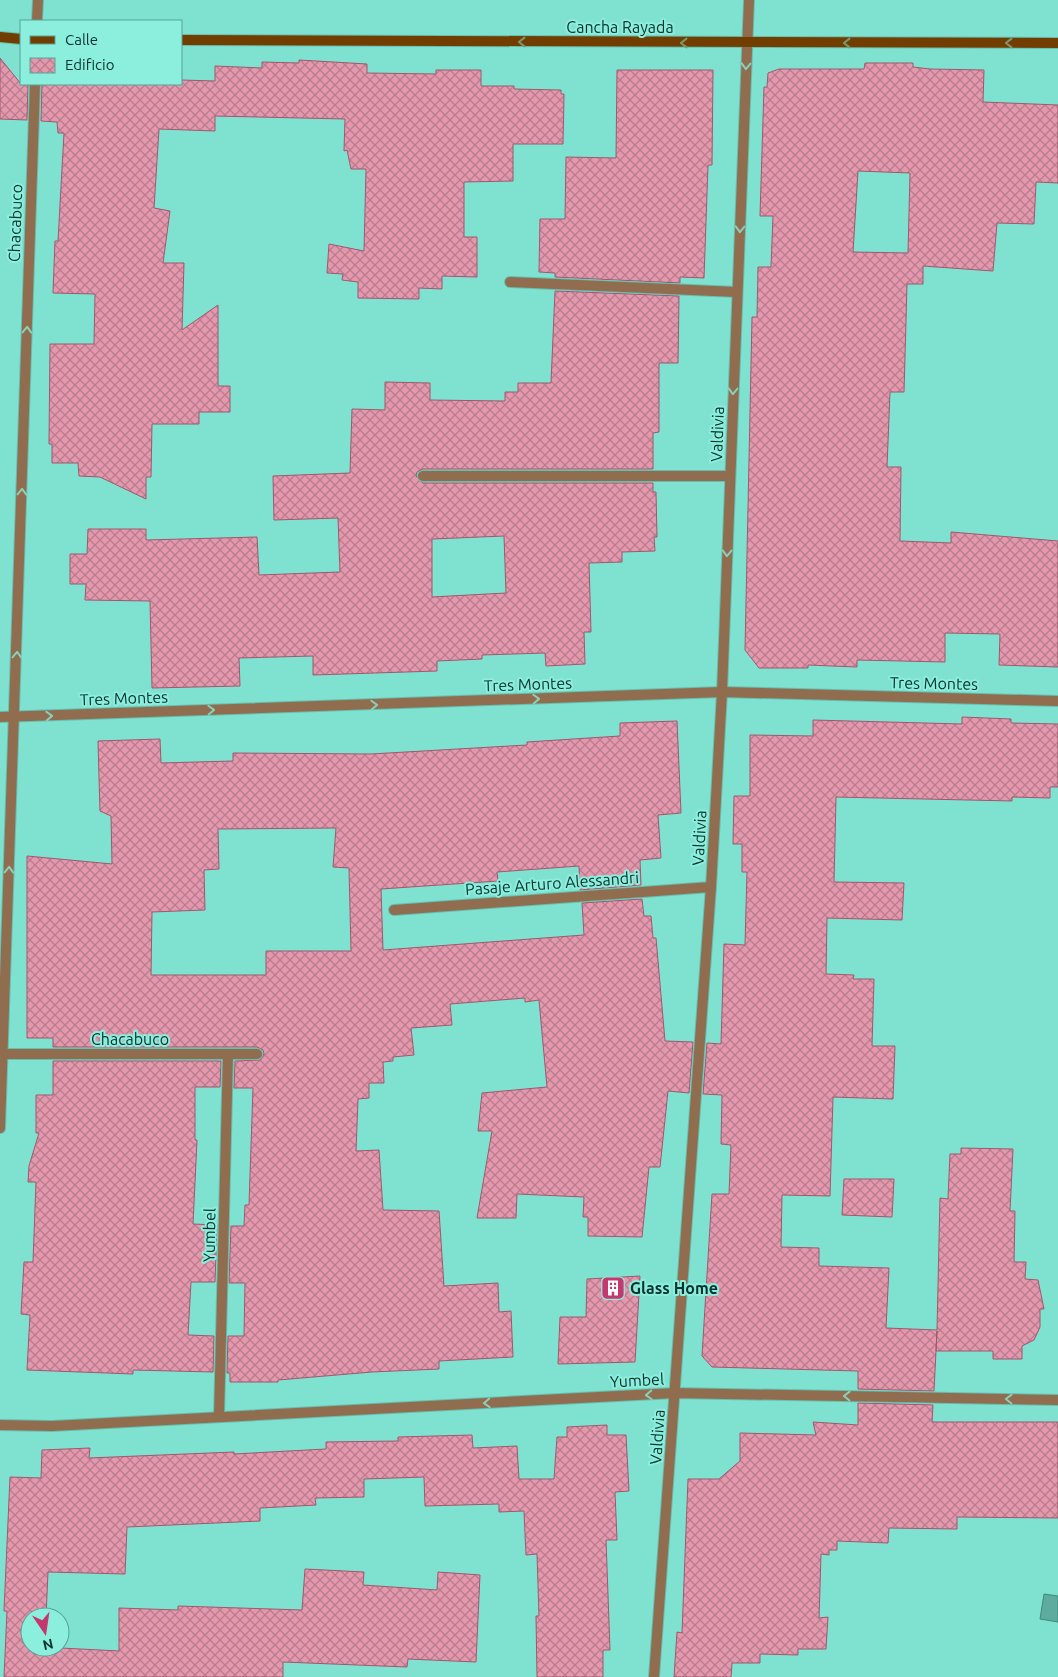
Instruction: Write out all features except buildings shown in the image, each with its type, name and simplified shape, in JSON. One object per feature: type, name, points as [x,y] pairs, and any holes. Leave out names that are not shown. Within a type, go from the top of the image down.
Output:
[{"type":"main road","points":[[0,38],[20,39]]},
{"type":"main road","name":"Cancha Rayada","points":[[182,40],[1058,43]]},
{"type":"street","points":[[37,20],[38,0]]},
{"type":"street","name":"Valdivia","points":[[654,1677],[676,1393],[711,887],[722,692],[748,0]]},
{"type":"street","name":"Chacabuco","points":[[0,1128],[35,85]]},
{"type":"street","points":[[510,282],[737,292]]},
{"type":"street","points":[[423,476],[730,476]]},
{"type":"street","name":"Tres Montes","points":[[0,717],[722,692],[1058,701]]},
{"type":"street","name":"Pasaje Arturo Alessandri","points":[[394,910],[711,887]]},
{"type":"street","name":"Chacabuco","points":[[3,1054],[257,1054]]},
{"type":"street","name":"Yumbel","points":[[219,1417],[228,1054]]},
{"type":"street","name":"Yumbel","points":[[0,1425],[52,1426],[676,1393],[1058,1400]]},
{"type":"water","points":[[1044,1594],[1058,1596],[1058,1622],[1040,1619]]},
{"type":"place","name":"Glass Home","points":[[613,1288]]}]
